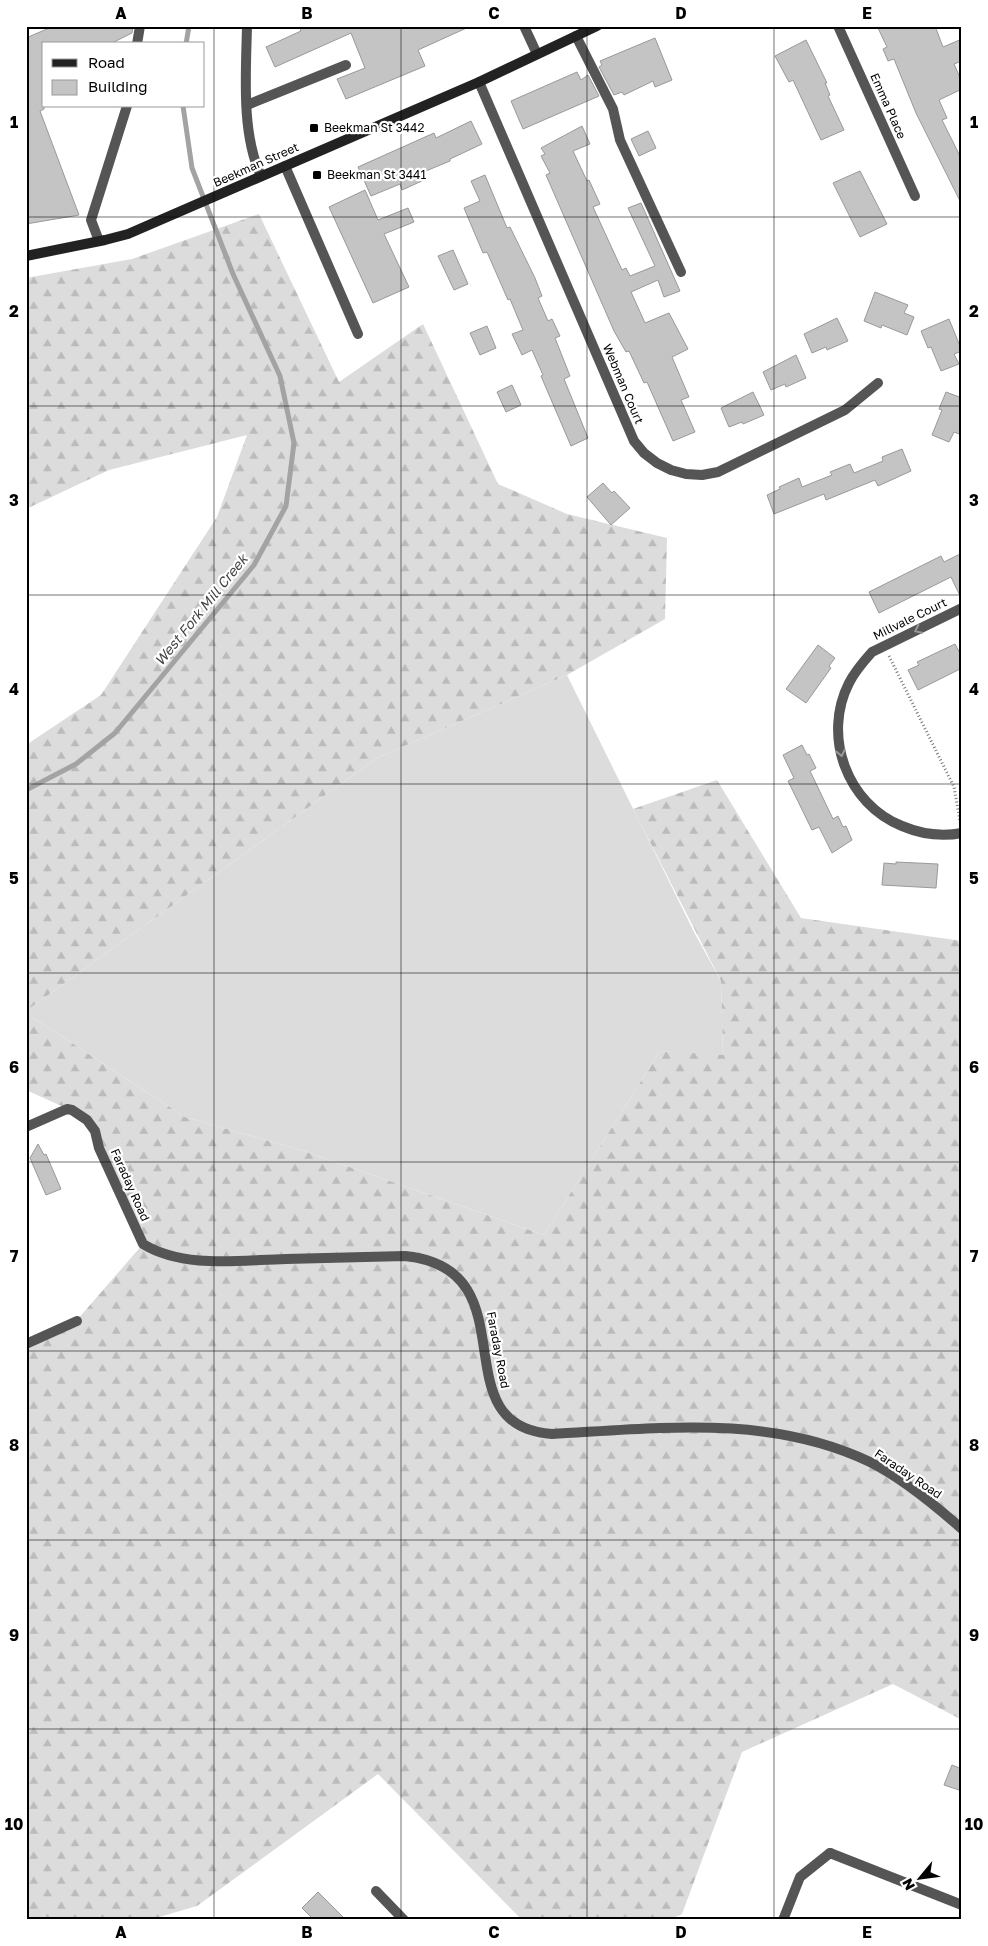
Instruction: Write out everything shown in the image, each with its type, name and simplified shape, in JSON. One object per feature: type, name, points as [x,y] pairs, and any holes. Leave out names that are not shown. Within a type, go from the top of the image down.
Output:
[{"type":"main road","name":"Beekman Street","points":[[26,256],[99,242],[128,234],[478,82],[597,26]]},
{"type":"street","points":[[137,42],[140,26]]},
{"type":"street","points":[[247,26],[249,138],[253,160],[261,176]]},
{"type":"street","points":[[524,26],[537,54]]},
{"type":"street","name":"Emma Place","points":[[838,26],[915,196]]},
{"type":"street","points":[[576,36],[613,110],[620,140],[681,272]]},
{"type":"street","points":[[248,105],[346,65]]},
{"type":"street","name":"Webman Court","points":[[478,82],[634,441],[644,453],[657,463],[671,470],[686,474],[702,474],[725,469],[845,410],[878,382]]},
{"type":"street","points":[[99,242],[91,220],[127,108]]},
{"type":"street","points":[[285,166],[358,334]]},
{"type":"street","name":"Millvale Court","points":[[961,828],[953,835],[914,831],[893,823],[874,810],[863,799],[850,780],[844,766],[838,735],[841,705],[848,683],[872,652],[962,608]]},
{"type":"street","name":"Faraday Road","points":[[26,1127],[67,1109],[87,1120],[95,1130],[100,1148],[143,1244],[155,1251],[169,1255],[210,1260],[421,1257],[436,1262],[450,1270],[461,1280],[477,1308],[492,1390],[498,1405],[508,1418],[521,1427],[536,1433],[552,1434],[680,1426],[719,1427],[766,1432],[804,1439],[842,1450],[871,1463],[892,1475],[962,1528]]},
{"type":"street","points":[[26,1344],[77,1320]]},
{"type":"street","points":[[783,1920],[800,1877],[830,1853],[962,1905]]},
{"type":"street","points":[[376,1891],[404,1920]]},
{"type":"path","points":[[884,646],[954,787],[961,828]]},
{"type":"green space","points":[[259,214],[339,382],[423,324],[498,484],[567,514],[667,538],[665,619],[567,675],[377,758],[26,1011],[26,745],[101,695],[217,517],[247,435],[109,470],[26,509],[26,278],[132,259]]},
{"type":"green space","points":[[567,675],[695,934],[721,981],[723,1056],[660,1051],[544,1235],[301,1150],[185,1117],[26,1013],[26,1011],[377,758]]},
{"type":"green space","points":[[717,780],[801,918],[962,941],[962,1720],[893,1684],[742,1752],[682,1914],[668,1920],[522,1920],[378,1774],[197,1906],[149,1920],[26,1920],[26,1344],[77,1320],[143,1244],[95,1131],[77,1113],[26,1090],[26,1013],[185,1117],[301,1150],[544,1235],[660,1051],[723,1055],[721,981],[633,809]]},
{"type":"building","points":[[54,26],[133,26],[132,33],[114,42],[42,42],[42,108],[44,109],[40,111],[79,215],[26,224],[26,38]]},
{"type":"building","points":[[299,26],[471,26],[418,50],[425,66],[346,99],[337,79],[365,68],[351,33],[275,67],[266,47],[301,31]]},
{"type":"building","points":[[877,26],[935,26],[943,47],[962,39],[962,61],[954,64],[962,82],[962,89],[939,100],[947,118],[942,120],[962,160],[962,205],[916,113],[894,59],[888,61],[883,49],[887,47]]},
{"type":"building","points":[[655,38],[672,80],[655,87],[653,81],[624,95],[622,92],[614,95],[599,67],[602,65],[600,61]]},
{"type":"building","points":[[806,40],[827,83],[825,83],[830,95],[828,96],[844,130],[821,140],[793,80],[789,82],[775,56]]},
{"type":"building","points":[[577,72],[581,80],[588,75],[599,96],[523,129],[511,101]]},
{"type":"building","points":[[471,121],[482,144],[450,159],[450,161],[421,173],[424,180],[402,190],[400,184],[371,196],[358,167],[434,133],[436,138]]},
{"type":"building","points":[[582,126],[590,144],[573,151],[600,204],[593,207],[622,270],[626,268],[630,276],[655,266],[628,208],[641,203],[680,291],[664,297],[658,280],[631,292],[645,323],[669,313],[688,349],[672,357],[689,397],[681,400],[695,432],[673,441],[647,382],[644,383],[629,351],[626,352],[614,331],[546,175],[550,173],[541,156],[545,154],[541,148]]},
{"type":"building","points":[[648,131],[656,148],[639,156],[631,139]]},
{"type":"building","points":[[860,171],[887,224],[860,237],[833,183]]},
{"type":"building","points":[[485,175],[507,228],[510,227],[535,278],[542,296],[538,298],[548,321],[552,319],[560,336],[555,338],[570,376],[564,379],[588,438],[571,446],[532,350],[522,355],[512,334],[523,330],[487,252],[483,253],[464,208],[480,201],[471,181]]},
{"type":"building","points":[[365,190],[378,220],[408,208],[414,222],[384,234],[409,287],[373,303],[329,207]]},
{"type":"building","points":[[453,250],[468,284],[454,290],[438,256]]},
{"type":"building","points":[[875,292],[908,305],[904,313],[914,317],[907,335],[882,325],[881,328],[864,321]]},
{"type":"building","points":[[837,318],[848,341],[827,350],[826,347],[812,353],[804,334]]},
{"type":"building","points":[[949,319],[962,351],[954,354],[959,364],[941,371],[931,347],[928,348],[921,331]]},
{"type":"building","points":[[487,326],[496,348],[480,355],[470,333]]},
{"type":"building","points":[[796,355],[806,378],[786,387],[785,384],[771,390],[763,372]]},
{"type":"building","points":[[512,385],[521,405],[506,412],[497,392]]},
{"type":"building","points":[[753,392],[764,415],[743,424],[742,422],[729,427],[721,408]]},
{"type":"building","points":[[946,392],[962,398],[962,435],[954,432],[949,442],[932,435],[942,410],[939,409]]},
{"type":"building","points":[[902,449],[911,471],[878,486],[875,480],[826,500],[824,494],[774,514],[767,495],[780,489],[779,487],[799,478],[802,487],[832,475],[830,472],[850,464],[854,473],[883,461],[882,457]]},
{"type":"building","points":[[603,483],[612,493],[614,491],[630,508],[611,525],[587,497]]},
{"type":"building","points":[[962,553],[962,600],[951,577],[879,613],[869,592],[941,556],[944,562]]},
{"type":"building","points":[[955,644],[962,657],[962,668],[918,690],[908,670],[919,665],[917,662]]},
{"type":"building","points":[[818,645],[835,658],[829,666],[831,668],[806,703],[786,689]]},
{"type":"building","points":[[802,745],[816,768],[810,771],[833,819],[838,816],[843,827],[846,826],[852,840],[832,853],[819,827],[812,830],[788,781],[794,778],[783,755]]},
{"type":"building","points":[[896,862],[938,864],[936,888],[882,885],[884,863],[896,864]]},
{"type":"building","points":[[38,1144],[44,1155],[46,1154],[61,1189],[46,1195],[30,1158]]},
{"type":"building","points":[[952,1765],[962,1769],[962,1791],[944,1785]]},
{"type":"building","points":[[318,1892],[346,1920],[314,1920],[302,1908]]},
{"type":"waterway","name":"West Fork Mill Creek","points":[[186,42],[189,26]]},
{"type":"waterway","name":"West Fork Mill Creek","points":[[26,790],[76,764],[115,733],[254,565],[286,506],[294,443],[280,376],[233,274],[192,168],[183,108]]},
{"type":"place","name":"Beekman St 3442","points":[[314,128]]},
{"type":"place","name":"Beekman St 3441","points":[[317,175]]}]
